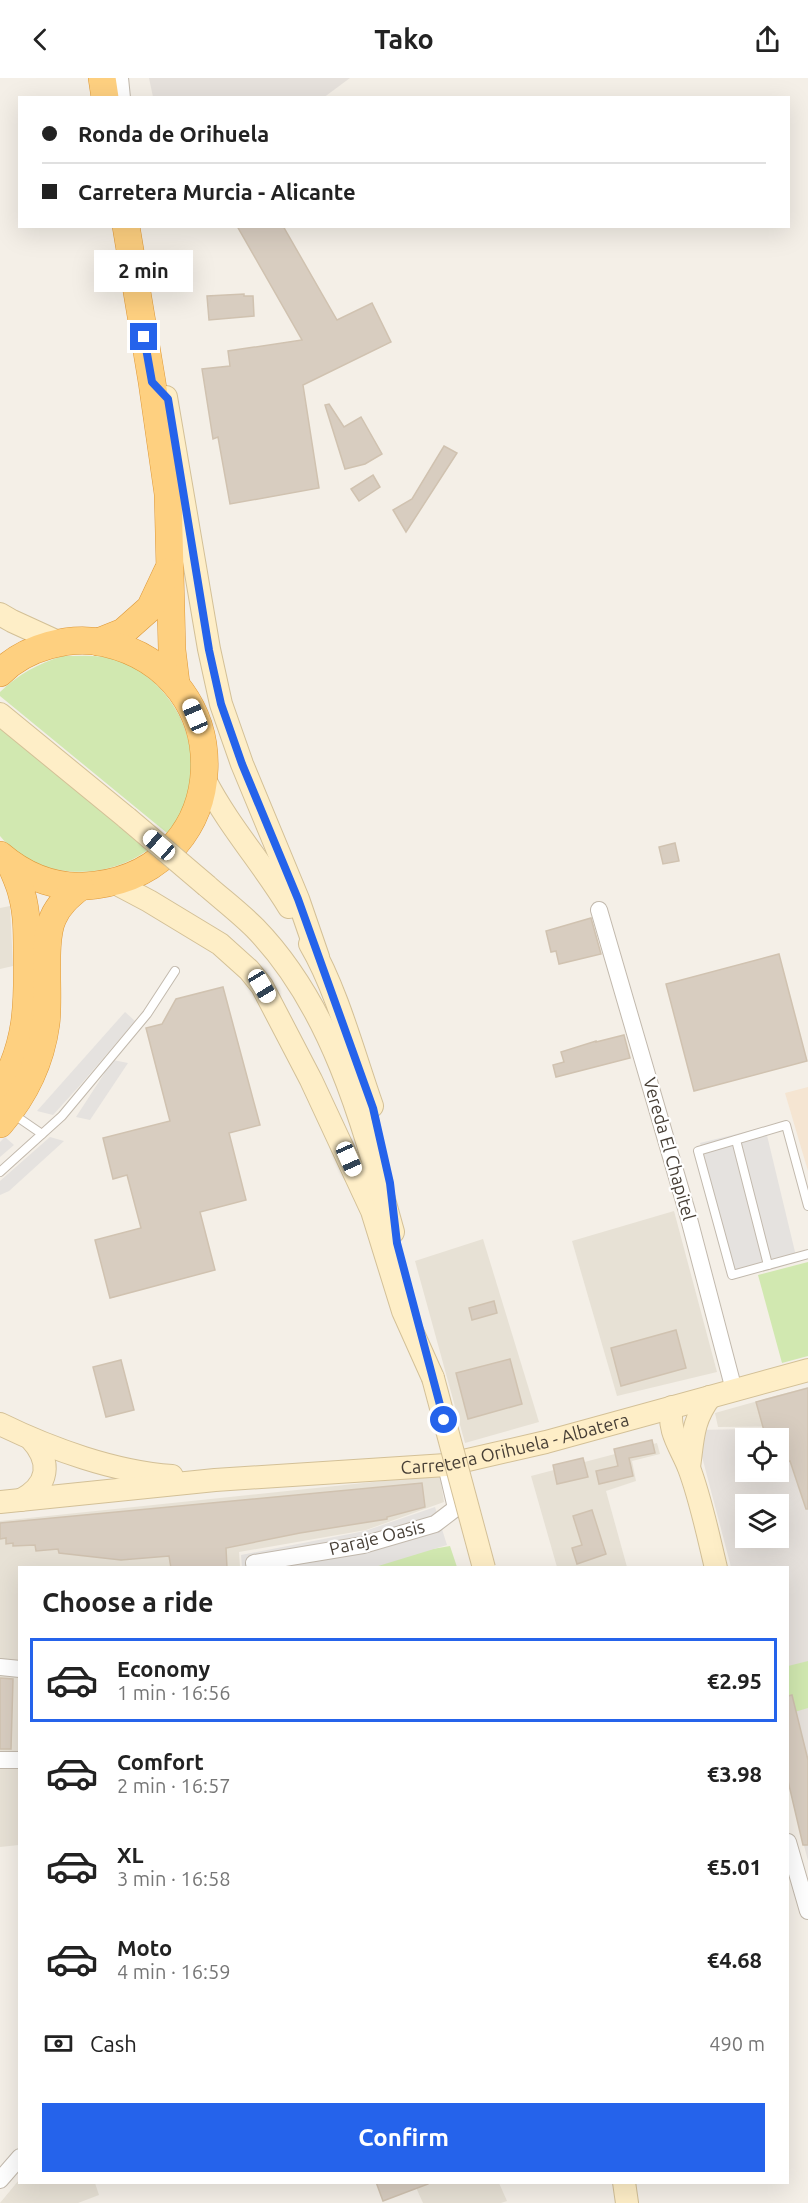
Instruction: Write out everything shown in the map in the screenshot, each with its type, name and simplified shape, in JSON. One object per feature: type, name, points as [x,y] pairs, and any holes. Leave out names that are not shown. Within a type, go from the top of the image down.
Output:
[{"type":"highway","points":[[102,78],[105,96]]},
{"type":"highway","points":[[127,228],[146,304],[160,391],[168,494],[172,650],[176,683]]},
{"type":"highway","points":[[98,642],[123,632],[150,608],[169,568]]},
{"type":"highway","points":[[0,673],[31,652],[60,642],[98,642],[120,647],[160,668],[176,683],[201,728],[206,754],[205,780],[198,808],[189,825],[165,855],[141,872],[114,883],[80,887],[40,879],[5,860]]},
{"type":"highway","points":[[3,1109],[18,1054],[26,1015],[28,988],[22,895],[5,860]]},
{"type":"highway","points":[[3,1109],[33,1071],[46,1024],[48,936],[51,920],[66,898],[80,887]]},
{"type":"main road","points":[[160,391],[221,704],[242,764],[298,899],[373,1108],[390,1183],[397,1243]]},
{"type":"main road","points":[[0,614],[60,642]]},
{"type":"main road","points":[[0,714],[207,885],[261,936],[303,992],[334,1051],[358,1113],[397,1243],[483,1566]]},
{"type":"main road","points":[[205,780],[216,802],[271,877],[318,957]]},
{"type":"main road","points":[[114,883],[149,900],[220,944],[237,958],[262,986],[311,1080],[362,1190],[375,1221],[403,1311],[433,1378]]},
{"type":"main road","name":"Carretera Orihuela - Albatera","points":[[215,1480],[446,1465],[546,1442],[808,1370]]},
{"type":"main road","points":[[689,1467],[695,1422],[699,1411],[710,1397]]},
{"type":"main road","points":[[672,1407],[680,1416],[688,1433],[689,1467],[715,1566]]},
{"type":"main road","points":[[0,1424],[31,1439],[95,1461],[158,1475],[215,1480]]},
{"type":"main road","points":[[613,1424],[648,1425],[663,1431],[689,1467]]},
{"type":"main road","points":[[11,1501],[34,1493],[42,1482],[45,1469],[43,1455],[31,1439]]},
{"type":"main road","points":[[11,1501],[215,1480]]},
{"type":"main road","points":[[624,2184],[627,2203]]},
{"type":"street","points":[[120,78],[122,96]]},
{"type":"street","points":[[139,228],[146,304]]},
{"type":"street","name":"Vereda El Chapitel","points":[[599,910],[682,1193],[734,1390]]},
{"type":"street","name":"Paraje Oasis","points":[[255,1566],[254,1563],[363,1545],[435,1524],[456,1508],[446,1465]]},
{"type":"street","points":[[0,1667],[18,1669]]},
{"type":"street","points":[[0,1760],[18,1760]]},
{"type":"street","points":[[789,1845],[808,1911]]},
{"type":"street","points":[[0,2180],[18,2159]]},
{"type":"lane","points":[[0,1172],[62,1116],[147,1014],[175,971]]},
{"type":"lane","points":[[3,1109],[42,1134]]},
{"type":"lane","points":[[808,1206],[786,1125],[698,1151],[732,1275],[808,1254]]},
{"type":"lane","points":[[736,1140],[768,1265]]},
{"type":"shaded area","points":[[149,78],[350,78],[326,96],[153,96]]},
{"type":"shaded area","points":[[10,906],[13,966],[0,969],[0,908]]},
{"type":"shaded area","points":[[125,1012],[135,1021],[82,1083],[53,1115],[37,1111]]},
{"type":"shaded area","points":[[113,1060],[128,1063],[90,1120],[76,1117]]},
{"type":"shaded area","points":[[808,1087],[808,1171],[785,1093]]},
{"type":"shaded area","points":[[765,1127],[796,1256],[731,1272],[700,1143]]},
{"type":"shaded area","points":[[5,1137],[14,1145],[0,1157],[0,1142]]},
{"type":"shaded area","points":[[50,1137],[64,1141],[9,1191],[0,1195],[0,1181]]},
{"type":"shaded area","points":[[674,1211],[717,1372],[617,1396],[572,1241]]},
{"type":"shaded area","points":[[483,1239],[539,1422],[465,1443],[415,1261]]},
{"type":"shaded area","points":[[808,1387],[808,1426],[718,1427],[715,1413]]},
{"type":"shaded area","points":[[789,1428],[808,1428],[808,1861],[789,1787],[789,1566],[731,1566],[695,1430],[735,1429],[735,1482],[789,1482]]},
{"type":"shaded area","points":[[657,1443],[660,1454],[632,1461],[636,1481],[606,1491],[627,1566],[557,1566],[531,1476]]},
{"type":"shaded area","points":[[440,1475],[444,1502],[366,1530],[239,1552],[240,1566],[18,1566],[18,1845],[0,1847],[0,1521]]},
{"type":"shaded area","points":[[435,1507],[447,1545],[378,1566],[242,1566],[241,1555],[365,1531]]},
{"type":"shaded area","points":[[18,2181],[18,2184],[95,2184],[99,2195],[78,2203],[0,2203]]},
{"type":"shaded area","points":[[414,2184],[499,2184],[507,2201],[501,2203],[423,2203]]},
{"type":"green space","points":[[63,656],[97,656],[117,660],[141,672],[161,689],[176,710],[187,734],[191,759],[190,785],[182,810],[167,833],[0,696],[0,692],[21,675],[45,662]]},
{"type":"green space","points":[[0,728],[148,850],[111,868],[71,872],[32,861],[15,851],[0,836]]},
{"type":"green space","points":[[808,1262],[808,1356],[782,1363],[758,1275]]},
{"type":"green space","points":[[450,1546],[457,1566],[335,1566]]},
{"type":"green space","points":[[808,1661],[808,1708],[789,1714],[789,1666]]},
{"type":"building","points":[[238,228],[284,228],[337,320],[372,303],[391,342],[303,385],[319,488],[230,504],[218,437],[213,439],[202,369],[230,366],[228,351],[302,340]]},
{"type":"building","points":[[244,294],[244,296],[253,296],[254,316],[209,320],[207,296]]},
{"type":"building","points":[[329,404],[344,427],[361,417],[382,454],[365,464],[345,469],[325,405]]},
{"type":"building","points":[[444,446],[457,453],[406,532],[393,510],[412,499]]},
{"type":"building","points":[[373,475],[380,487],[359,501],[351,489]]},
{"type":"building","points":[[675,843],[679,861],[663,864],[659,847]]},
{"type":"building","points":[[591,918],[601,954],[559,964],[556,951],[551,952],[546,931]]},
{"type":"building","points":[[779,954],[807,1061],[694,1091],[666,984]]},
{"type":"building","points":[[223,987],[260,1125],[229,1133],[246,1200],[200,1212],[215,1270],[110,1298],[95,1240],[141,1228],[127,1175],[113,1179],[103,1138],[170,1121],[146,1028],[162,1024],[176,999]]},
{"type":"building","points":[[624,1035],[630,1058],[556,1077],[553,1065],[564,1062],[561,1052]]},
{"type":"building","points":[[494,1301],[497,1313],[472,1320],[469,1308]]},
{"type":"building","points":[[676,1330],[686,1368],[621,1386],[611,1348]]},
{"type":"building","points":[[510,1359],[522,1404],[468,1419],[456,1373]]},
{"type":"building","points":[[121,1360],[134,1410],[106,1417],[93,1367]]},
{"type":"building","points":[[808,1388],[808,1509],[806,1509],[789,1461],[789,1428],[763,1428],[756,1402]]},
{"type":"building","points":[[652,1440],[655,1453],[629,1458],[633,1476],[599,1484],[596,1471],[618,1466],[614,1449]]},
{"type":"building","points":[[583,1458],[588,1477],[557,1484],[553,1465]]},
{"type":"building","points":[[422,1483],[425,1507],[387,1517],[387,1519],[226,1548],[227,1566],[171,1566],[169,1556],[121,1560],[59,1553],[58,1549],[36,1551],[35,1545],[6,1544],[6,1538],[0,1539],[0,1523]]},
{"type":"building","points":[[592,1510],[606,1554],[577,1564],[572,1548],[582,1545],[573,1516]]},
{"type":"building","points":[[0,1678],[13,1679],[11,1749],[0,1749]]},
{"type":"building","points":[[792,1695],[808,1760],[808,1845],[803,1845],[789,1785],[789,1696]]},
{"type":"building","points":[[377,2184],[428,2184],[383,2201]]},
{"type":"route","points":[[144,337],[152,382],[168,399],[209,650],[221,704],[242,764],[298,899],[373,1108],[390,1183],[397,1243],[444,1420]]}]
